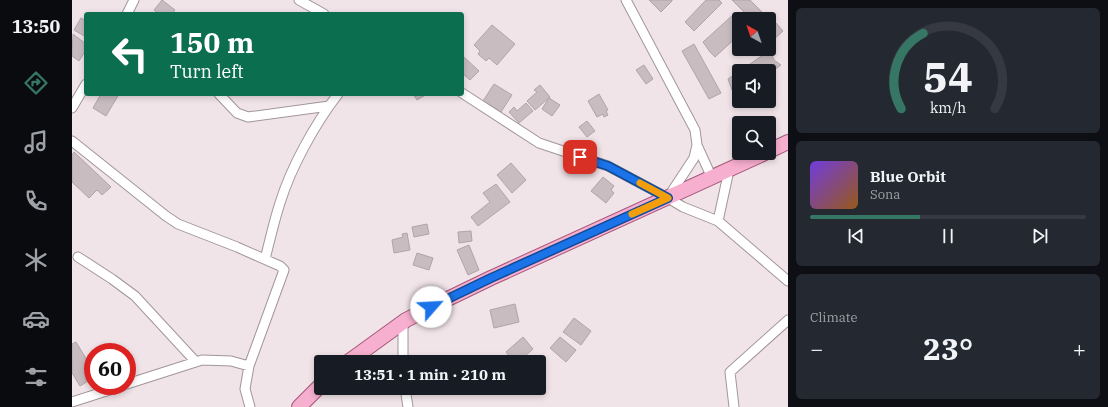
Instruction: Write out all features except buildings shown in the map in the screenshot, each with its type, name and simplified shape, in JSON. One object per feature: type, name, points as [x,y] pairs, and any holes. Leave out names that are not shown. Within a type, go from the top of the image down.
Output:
[{"type":"main road","points":[[776,148],[788,142]]},
{"type":"main road","points":[[358,355],[403,323],[431,307],[491,278],[750,160]]},
{"type":"main road","points":[[299,407],[314,392]]},
{"type":"street","points":[[299,0],[320,12]]},
{"type":"street","points":[[626,0],[695,130],[697,145],[712,178]]},
{"type":"street","points":[[72,108],[84,87]]},
{"type":"street","points":[[464,94],[539,142],[608,166],[683,207],[718,221],[788,281]]},
{"type":"street","points":[[221,96],[237,113],[248,117],[330,106]]},
{"type":"street","points":[[265,259],[286,185],[302,150],[337,96]]},
{"type":"street","points":[[72,141],[138,195],[178,224],[265,259],[280,266],[284,270],[249,366],[245,389],[250,407]]},
{"type":"street","points":[[668,198],[694,158],[697,145]]},
{"type":"street","points":[[718,221],[729,170]]},
{"type":"street","points":[[78,257],[135,296],[196,362]]},
{"type":"street","points":[[734,407],[730,372],[788,320]]},
{"type":"street","points":[[403,323],[403,355]]},
{"type":"street","points":[[136,381],[202,360],[231,361],[249,366]]},
{"type":"street","points":[[72,402],[94,395]]},
{"type":"street","points":[[406,395],[408,407]]},
{"type":"slow traffic","points":[[632,214],[668,198],[640,183]]},
{"type":"route","points":[[431,307],[491,278],[668,198],[608,166],[580,157]]}]
